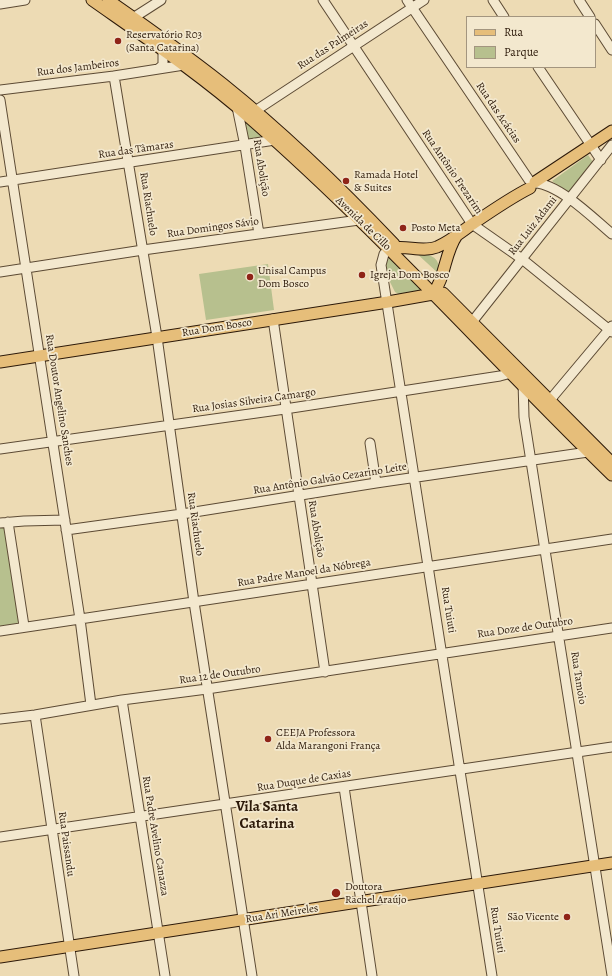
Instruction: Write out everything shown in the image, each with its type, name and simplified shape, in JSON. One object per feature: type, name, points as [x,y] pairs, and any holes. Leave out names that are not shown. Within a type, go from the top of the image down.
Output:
[{"type":"main road","name":"Avenida de Cillo","points":[[92,0],[184,65],[275,140],[359,220],[393,248],[592,449],[612,475]]},
{"type":"main road","name":"Avenida de Cillo","points":[[108,0],[223,84],[255,111],[372,220],[393,248]]},
{"type":"main road","points":[[393,248],[420,249],[437,247],[612,131]]},
{"type":"main road","points":[[436,291],[443,272],[449,248],[457,235]]},
{"type":"main road","points":[[420,249],[430,251],[440,257],[443,272]]},
{"type":"main road","name":"Avenida de Cillo","points":[[436,291],[472,322],[519,375]]},
{"type":"main road","name":"Rua Dom Bosco","points":[[0,362],[388,302],[436,291]]},
{"type":"main road","name":"Avenida de Cillo","points":[[592,449],[610,456]]},
{"type":"main road","name":"Rua Ari Meireles","points":[[0,957],[478,883],[612,864]]},
{"type":"street","points":[[0,4],[26,0]]},
{"type":"street","name":"Rua Antônio Frezarim","points":[[323,0],[472,224],[522,259],[611,329]]},
{"type":"street","name":"Rua das Palmeiras","points":[[255,111],[353,46],[409,4],[424,0]]},
{"type":"street","points":[[493,0],[503,16]]},
{"type":"street","points":[[579,0],[589,16]]},
{"type":"street","points":[[133,18],[155,2]]},
{"type":"street","name":"Rua das Acácias","points":[[409,4],[535,182]]},
{"type":"street","points":[[596,26],[612,50]]},
{"type":"street","points":[[158,69],[163,65],[163,50]]},
{"type":"street","name":"Rua dos Jambeiros","points":[[0,90],[114,76],[184,65]]},
{"type":"street","points":[[539,68],[601,160]]},
{"type":"street","name":"Rua Riachuelo","points":[[114,76],[157,337],[194,602],[252,976]]},
{"type":"street","name":"Rua Doutor Angelino Sanches","points":[[0,100],[65,520],[91,705]]},
{"type":"street","name":"Rua Abolição","points":[[237,108],[245,146],[259,234]]},
{"type":"street","name":"Rua das Tâmaras","points":[[0,182],[245,146],[275,140]]},
{"type":"street","name":"Rua Luiz Adami","points":[[472,322],[612,145]]},
{"type":"street","points":[[535,182],[557,190],[612,234]]},
{"type":"street","name":"Rua Domingos Sávio","points":[[0,272],[143,250],[359,220]]},
{"type":"street","name":"Rua Tuiuti","points":[[393,248],[384,254],[381,265],[416,478],[492,976]]},
{"type":"street","name":"Rua Abolição","points":[[272,319],[325,672]]},
{"type":"street","points":[[524,417],[525,408],[528,403],[532,401],[545,402],[611,329]]},
{"type":"street","name":"Rua Josias Silveira Camargo","points":[[0,449],[519,375]]},
{"type":"street","name":"Rua Tamoio","points":[[519,375],[524,417],[612,975]]},
{"type":"street","points":[[370,443],[376,483]]},
{"type":"street","name":"Rua Antônio Galvão Cezarino Leite","points":[[66,530],[532,461],[592,449]]},
{"type":"street","points":[[24,626],[4,522],[65,520]]},
{"type":"street","name":"Rua Padre Manoel da Nóbrega","points":[[0,631],[24,626],[80,620],[612,538]]},
{"type":"street","name":"Rua Doze de Outubro","points":[[442,653],[612,628]]},
{"type":"street","name":"Rua 12 de Outubro","points":[[0,719],[35,715],[122,700],[325,672],[442,653]]},
{"type":"street","name":"Rua Padre Avelino Canazza","points":[[122,700],[165,976]]},
{"type":"street","name":"Rua Paissandu","points":[[35,715],[74,976]]},
{"type":"street","name":"Rua Duque de Caxias","points":[[0,837],[226,805],[612,747]]},
{"type":"street","points":[[344,787],[372,976]]},
{"type":"green space","points":[[244,116],[267,137],[248,143]]},
{"type":"green space","points":[[588,155],[593,162],[569,194],[552,181]]},
{"type":"green space","points":[[414,251],[429,255],[436,259],[439,274]]},
{"type":"green space","points":[[390,255],[427,292],[402,296],[395,292],[385,272],[385,266]]},
{"type":"green space","points":[[268,264],[274,310],[206,320],[199,274]]},
{"type":"green space","points":[[4,525],[20,624],[0,628],[0,526]]},
{"type":"place","name":"Reservatório R03 (Santa Catarina)","points":[[118,41]]},
{"type":"place","name":"Ramada Hotel & Suites","points":[[346,181]]},
{"type":"place","name":"Posto Meta","points":[[403,228]]},
{"type":"place","name":"Igreja Dom Bosco","points":[[362,275]]},
{"type":"place","name":"Unisal Campus Dom Bosco","points":[[250,277]]},
{"type":"place","name":"CEEJA Professora Alda Marangoni França","points":[[268,739]]},
{"type":"place","name":"Doutora Rachel Araújo","points":[[336,893]]},
{"type":"place","name":"São Vicente","points":[[567,917]]},
{"type":"district","name":"Vila Santa Catarina","points":[[267,816]]}]
